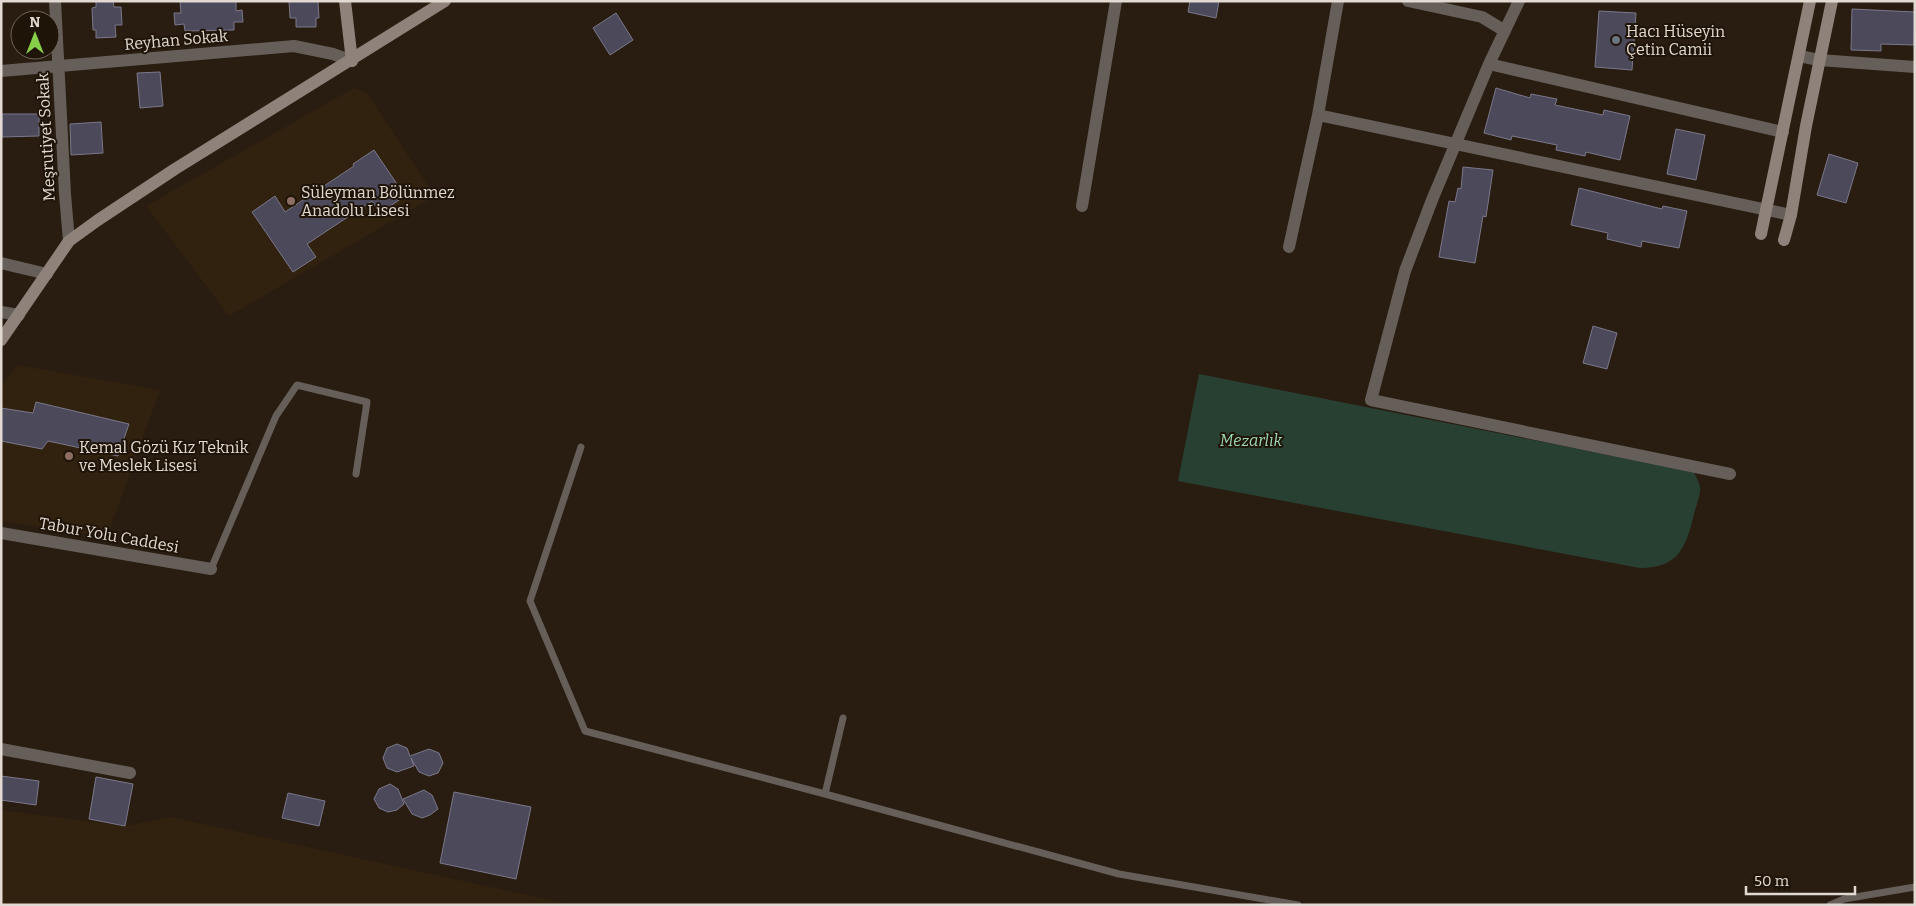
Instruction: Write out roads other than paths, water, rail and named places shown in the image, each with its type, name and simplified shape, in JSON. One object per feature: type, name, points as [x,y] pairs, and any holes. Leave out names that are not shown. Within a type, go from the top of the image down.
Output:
[{"type":"street","name":"Meşrutiyet Sokak","points":[[56,1],[58,66],[69,240]]},
{"type":"street","points":[[346,1],[352,61]]},
{"type":"street","points":[[1,340],[69,240],[175,169],[446,1]]},
{"type":"street","points":[[1082,206],[1116,1]]},
{"type":"street","points":[[1289,247],[1318,115],[1338,1]]},
{"type":"street","points":[[1408,1],[1482,17],[1505,31]]},
{"type":"street","points":[[1519,1],[1455,144],[1406,271],[1371,400],[1730,474]]},
{"type":"street","points":[[1761,234],[1810,1]]},
{"type":"street","points":[[1784,240],[1791,215],[1819,60],[1832,1]]},
{"type":"street","name":"Reyhan Sokak","points":[[1,71],[294,46],[333,54],[352,61]]},
{"type":"street","points":[[1799,56],[1819,60],[1915,67]]},
{"type":"street","points":[[1490,64],[1783,132]]},
{"type":"street","points":[[1318,115],[1791,215]]},
{"type":"street","points":[[1,263],[47,274]]},
{"type":"street","points":[[1,312],[18,315]]},
{"type":"street","name":"Tabur Yolu Caddesi","points":[[1,533],[211,569]]},
{"type":"street","points":[[1,749],[130,773]]},
{"type":"lane","points":[[211,569],[276,416],[297,386],[367,402],[356,474]]},
{"type":"lane","points":[[581,447],[530,601],[585,731],[1120,874],[1298,905]]},
{"type":"lane","points":[[825,794],[843,718]]},
{"type":"lane","points":[[1830,905],[1844,899],[1915,887]]},
{"type":"place","name":"Hacı Hüseyin Çetin Camii","points":[[1616,40]]},
{"type":"place","name":"Süleyman Bölünmez Anadolu Lisesi","points":[[291,201]]},
{"type":"place","name":"Kemal Gözü Kız Teknik ve Meslek Lisesi","points":[[69,456]]},
{"type":"park label","name":"Mezarlık","points":[[1251,440]]}]
